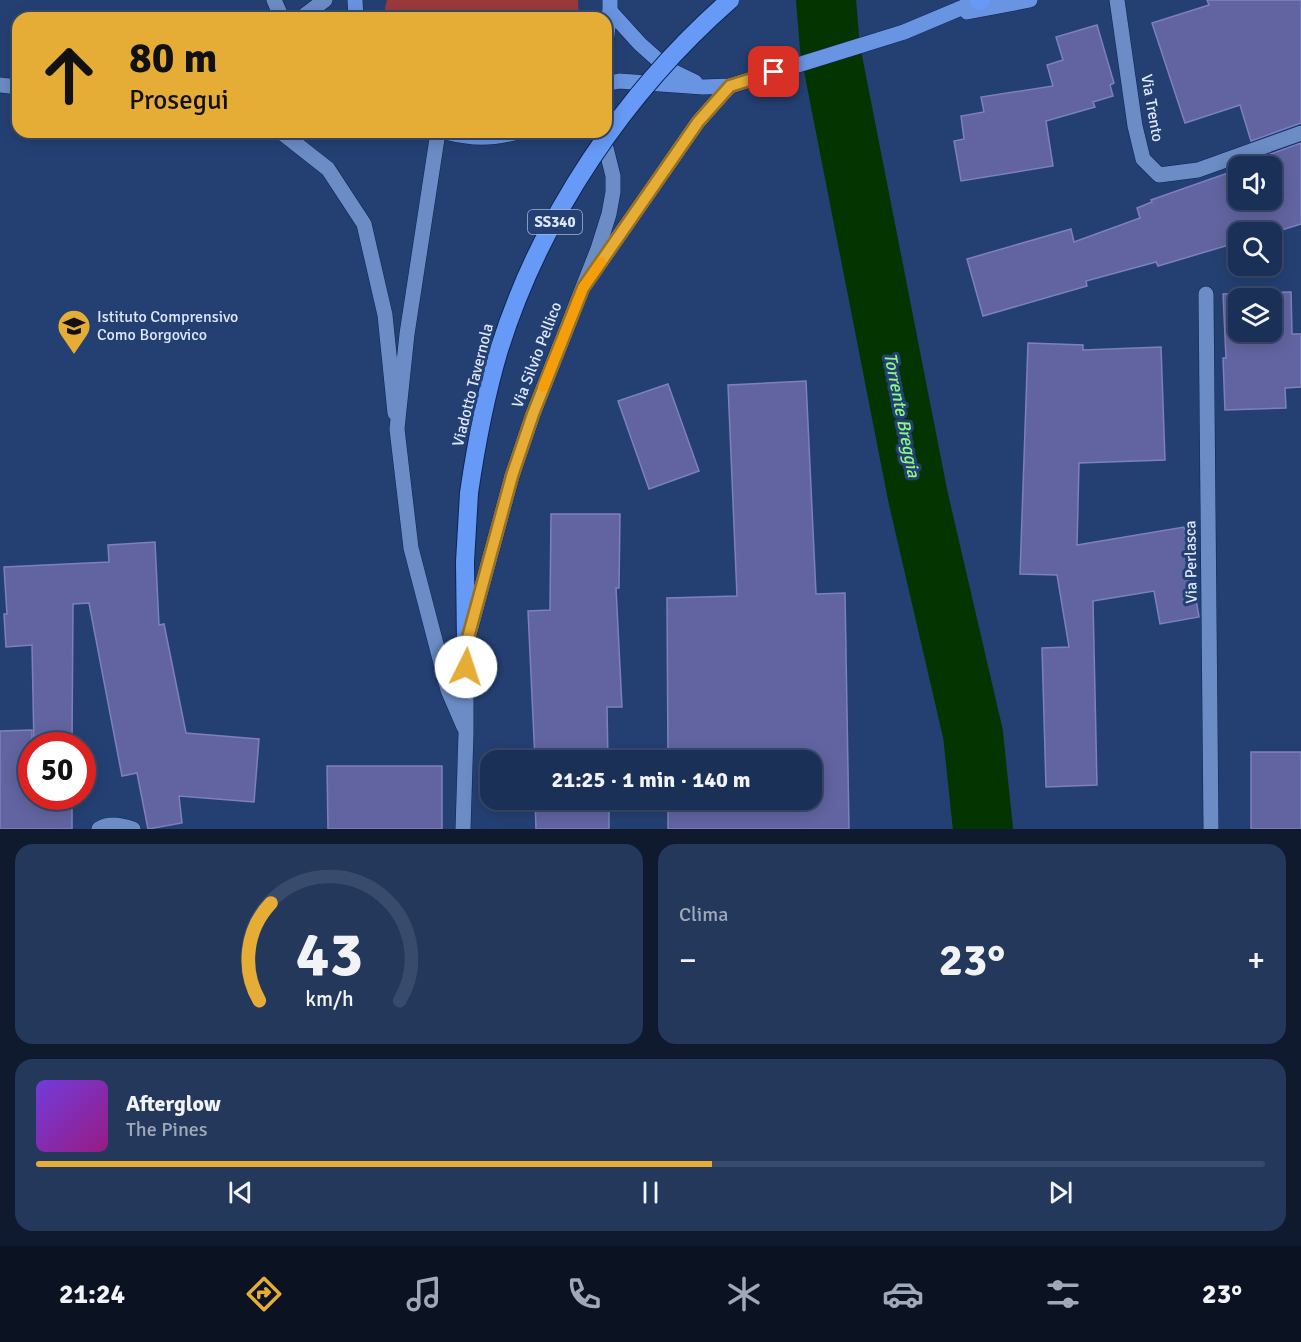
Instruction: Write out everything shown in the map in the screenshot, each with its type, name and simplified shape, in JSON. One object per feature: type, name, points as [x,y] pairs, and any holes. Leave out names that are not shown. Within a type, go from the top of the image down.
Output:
[{"type":"highway","name":"Viadotto Tavernola","points":[[612,132],[639,93],[675,52],[730,0]]},
{"type":"highway","name":"Viadotto Tavernola","points":[[466,645],[465,562],[470,493],[481,422],[499,350],[528,274],[591,162],[608,138]]},
{"type":"main road","points":[[309,12],[325,0]]},
{"type":"main road","points":[[612,83],[619,81],[703,87],[730,86],[904,32],[980,0]]},
{"type":"main road","points":[[944,16],[1030,0]]},
{"type":"main road","name":"Via Trento","points":[[1117,0],[1135,126],[1143,159],[1159,175],[1198,170],[1301,133]]},
{"type":"main road","points":[[610,5],[640,44],[668,69],[703,87]]},
{"type":"main road","points":[[583,288],[698,122],[730,86]]},
{"type":"main road","points":[[289,138],[328,169],[364,224],[385,315],[397,429]]},
{"type":"main road","name":"Via Silvio Pellico","points":[[437,138],[407,334],[397,429],[411,548],[448,690],[466,733]]},
{"type":"main road","name":"Via Silvio Pellico","points":[[463,829],[466,645],[512,476],[533,414],[598,249],[613,192],[611,161],[604,138]]},
{"type":"main road","name":"Via Perlasca","points":[[1206,294],[1211,829]]},
{"type":"main road","points":[[99,829],[105,825],[127,826],[133,829]]},
{"type":"shaded area","points":[[387,0],[578,0],[579,12],[385,12]]},
{"type":"building","points":[[1207,0],[1301,0],[1301,123],[1251,141],[1240,105],[1185,123],[1152,23],[1209,5]]},
{"type":"building","points":[[1097,25],[1114,83],[1110,85],[1113,96],[1093,102],[1095,107],[1046,121],[1053,166],[961,181],[954,141],[964,139],[961,116],[984,112],[981,97],[1053,86],[1047,65],[1063,60],[1056,37]]},
{"type":"building","points":[[1301,143],[1301,224],[1282,230],[1282,222],[1228,222],[1228,245],[1158,266],[1156,262],[1086,281],[1087,286],[983,316],[967,259],[1071,229],[1074,242],[1140,218],[1137,208],[1152,202],[1151,200],[1228,173],[1228,210],[1282,210],[1282,156],[1265,156]]},
{"type":"building","points":[[1282,292],[1291,292],[1292,334],[1301,334],[1301,387],[1285,388],[1286,408],[1225,410],[1223,358],[1226,358],[1223,294],[1228,294],[1228,342],[1282,342]]},
{"type":"building","points":[[1028,343],[1083,345],[1083,350],[1161,347],[1165,460],[1079,463],[1077,545],[1184,527],[1199,617],[1160,624],[1154,591],[1093,601],[1097,785],[1046,787],[1042,648],[1069,647],[1057,575],[1020,574]]},
{"type":"building","points":[[806,381],[816,594],[845,593],[849,829],[668,829],[668,810],[822,810],[822,750],[668,750],[667,598],[737,596],[728,385]]},
{"type":"building","points":[[668,384],[699,471],[649,489],[618,401]]},
{"type":"building","points":[[551,514],[620,514],[619,588],[616,588],[622,707],[607,707],[608,750],[535,750],[528,611],[550,610]]},
{"type":"building","points":[[155,542],[159,625],[164,624],[186,733],[259,739],[254,802],[179,796],[182,823],[148,829],[137,773],[122,776],[89,603],[73,604],[72,732],[34,732],[32,645],[6,647],[4,614],[7,614],[4,567],[109,562],[108,545]]},
{"type":"building","points":[[32,730],[32,732],[18,732],[18,810],[72,810],[72,829],[0,829],[0,731]]},
{"type":"building","points":[[1251,752],[1301,752],[1301,829],[1251,829]]},
{"type":"building","points":[[327,766],[442,766],[442,829],[328,829]]},
{"type":"building","points":[[535,810],[609,810],[609,829],[536,829]]},
{"type":"waterway","name":"Torrente Breggia","points":[[826,0],[830,48],[918,497],[973,734],[983,829]]},
{"type":"slow traffic","points":[[543,387],[583,288],[601,262]]},
{"type":"place","name":"Istituto Comprensivo Como Borgovico","points":[[74,355]]},
{"type":"route","points":[[466,667],[466,645],[512,476],[533,414],[583,288],[698,122],[730,86],[774,72]]}]
